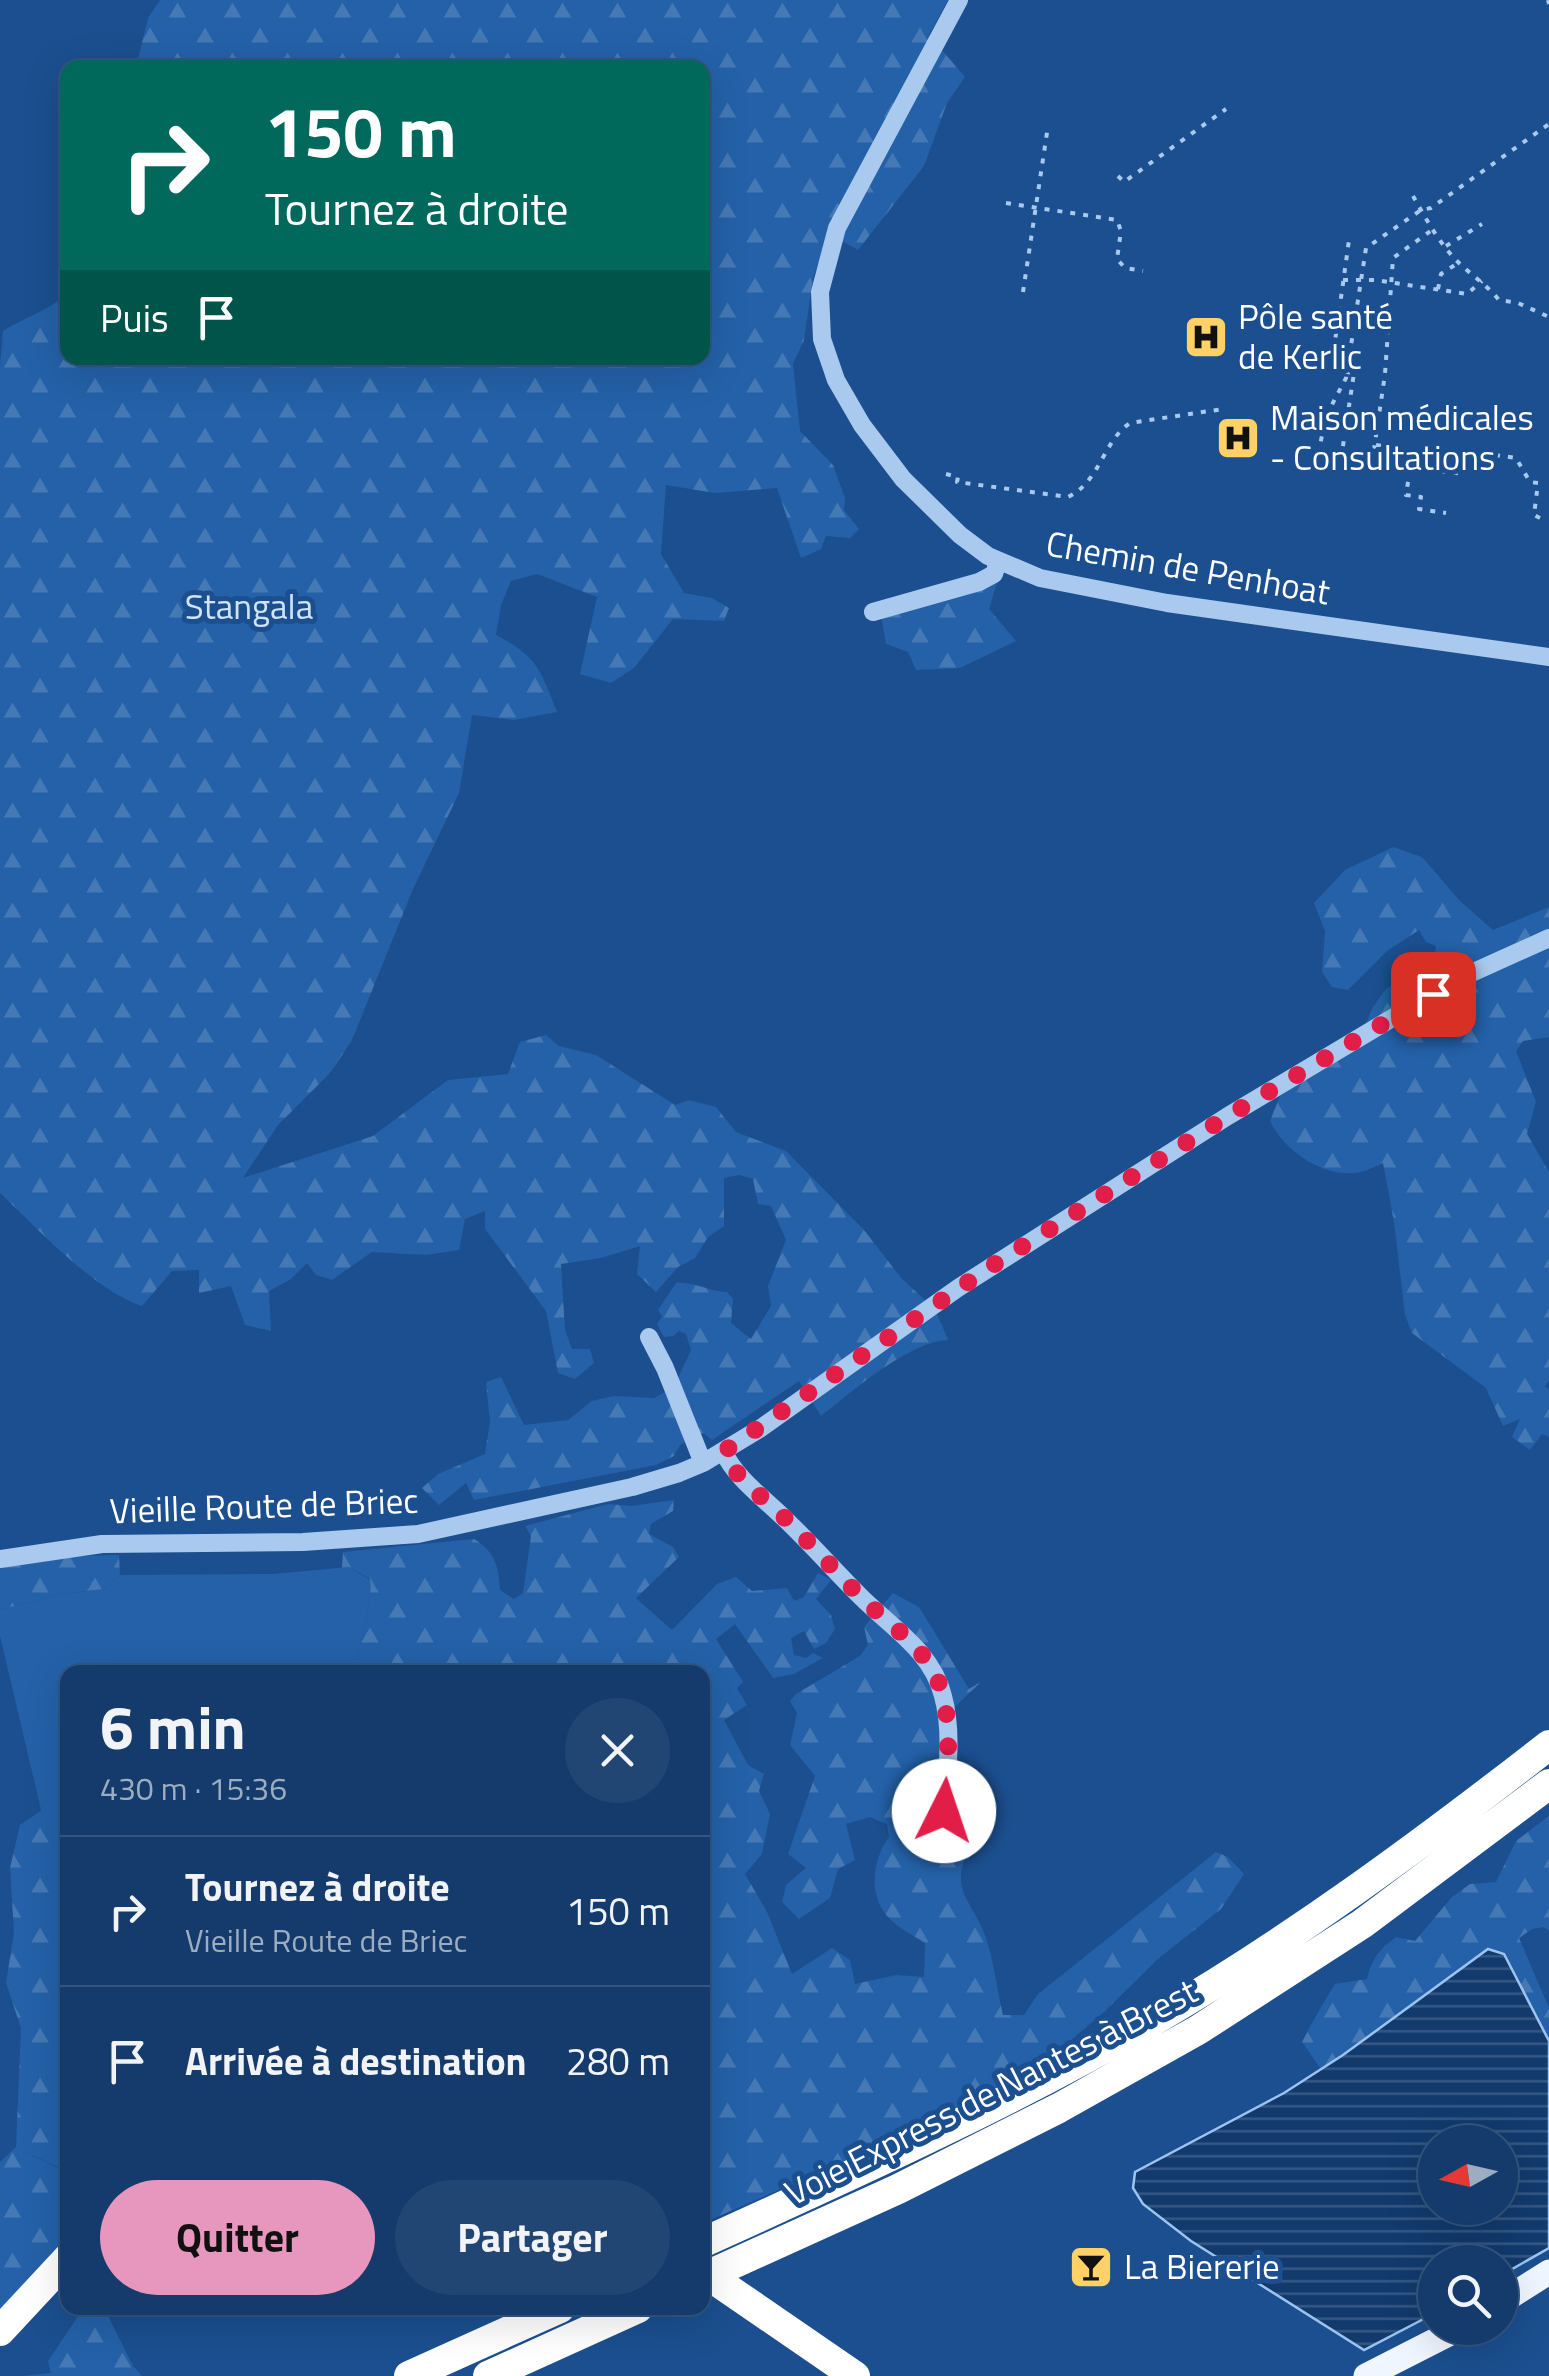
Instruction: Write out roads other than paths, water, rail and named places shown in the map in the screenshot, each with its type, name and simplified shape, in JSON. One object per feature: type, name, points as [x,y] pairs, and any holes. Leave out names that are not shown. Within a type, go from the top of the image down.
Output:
[{"type":"highway","name":"Voie Express de Nantes à Brest","points":[[710,2239],[948,2130],[1151,2022],[1278,1943],[1475,1803],[1549,1744]]},
{"type":"highway","name":"Voie Express de Nantes à Brest","points":[[710,2271],[898,2189],[1058,2108],[1198,2030],[1362,1924],[1549,1784]]},
{"type":"highway","points":[[0,2331],[60,2267]]},
{"type":"highway","points":[[710,2280],[856,2376]]},
{"type":"highway","points":[[409,2376],[544,2315]]},
{"type":"highway","points":[[488,2376],[623,2315]]},
{"type":"main road","points":[[1518,2292],[1544,2276]]},
{"type":"main road","points":[[1366,2376],[1427,2345]]},
{"type":"main road","points":[[1408,2376],[1438,2345]]},
{"type":"street","name":"Chemin de Penhoat","points":[[959,0],[837,228],[820,292],[820,327],[836,380],[875,443],[904,479],[941,517],[998,562],[1040,578],[1115,595],[1549,657]]},
{"type":"street","points":[[873,612],[987,579],[994,574],[998,562]]},
{"type":"street","name":"Vieille Route de Briec","points":[[0,1559],[102,1544],[303,1542],[430,1532],[632,1487],[703,1463],[805,1398],[958,1288],[1228,1116],[1456,980],[1549,938]]},
{"type":"street","points":[[649,1337],[703,1463]]},
{"type":"street","points":[[723,1452],[750,1488],[783,1516],[864,1600],[892,1622],[932,1668],[940,1684],[947,1720],[944,1811]]},
{"type":"place","name":"Pôle santé de Kerlic","points":[[1206,337]]},
{"type":"place","name":"Maison médicales - Consultations","points":[[1238,438]]},
{"type":"place","name":"La Biererie","points":[[1091,2267]]},
{"type":"park label","name":"Stangala","points":[[249,607]]}]
